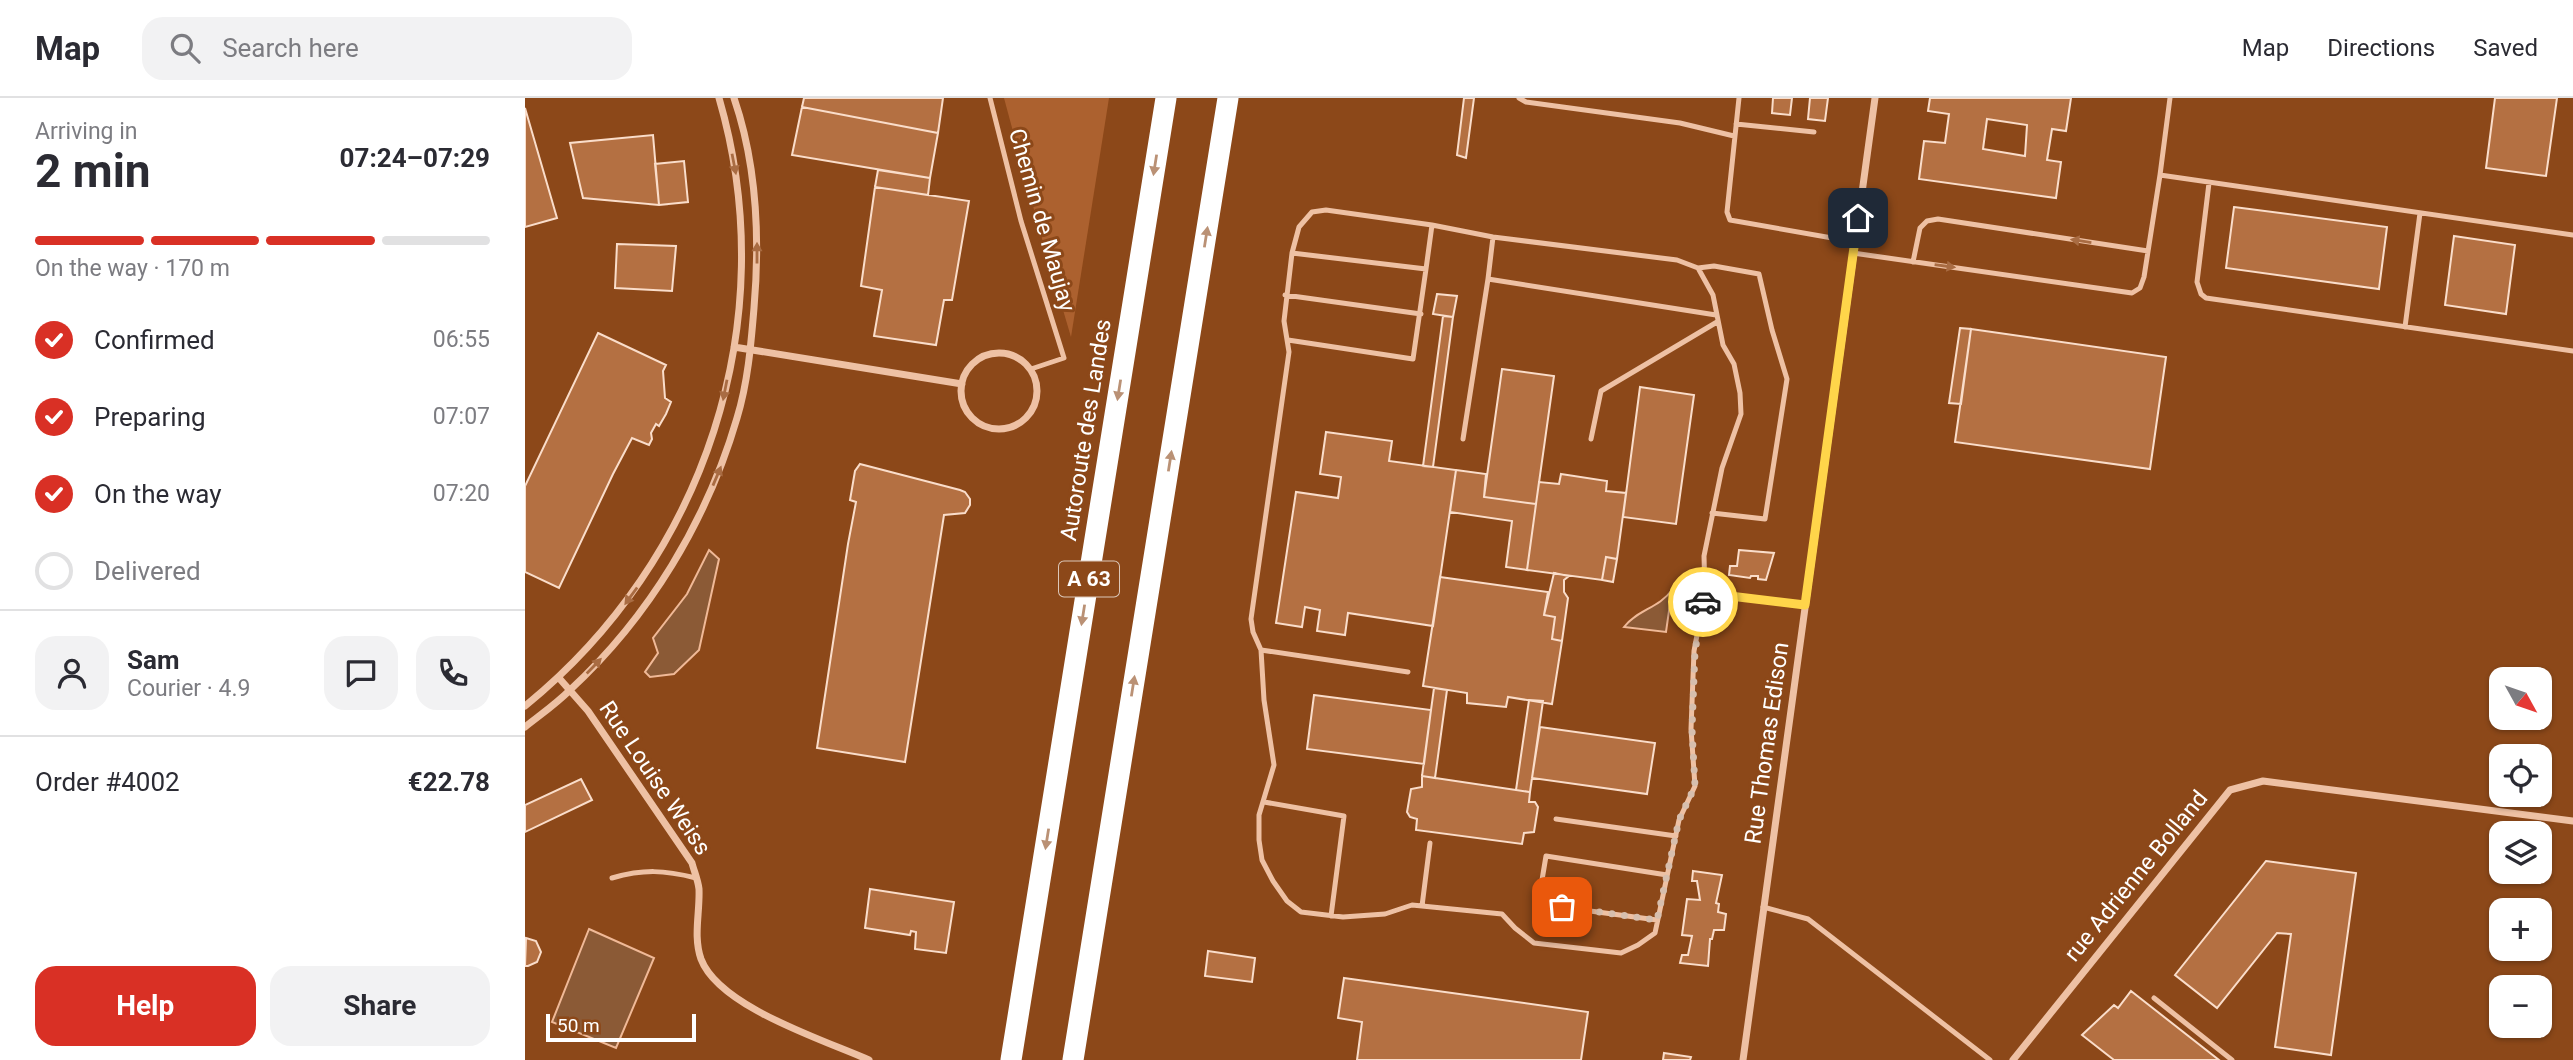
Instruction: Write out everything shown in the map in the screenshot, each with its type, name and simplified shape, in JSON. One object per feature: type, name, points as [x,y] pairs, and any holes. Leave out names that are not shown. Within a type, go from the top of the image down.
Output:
[{"type":"highway","name":"Autoroute des Landes","points":[[1011,1060],[1166,98]]},
{"type":"highway","name":"A 63","points":[[1073,1060],[1228,98]]},
{"type":"highway","points":[[1087,1060],[1094,1013],[1105,857]]},
{"type":"street","points":[[525,706],[559,678],[602,633],[661,552],[704,461],[721,412],[734,347],[740,285],[740,227],[737,177],[719,98]]},
{"type":"street","points":[[525,727],[570,691],[614,645],[646,603],[677,559],[702,513],[721,468],[738,415],[750,350],[757,280],[757,227],[752,177],[734,98]]},
{"type":"street","name":"Rue Thomas Edison","points":[[1742,1060],[1875,98]]},
{"type":"street","points":[[734,347],[962,384]]},
{"type":"street","points":[[1011,354],[1031,369],[1037,393],[1028,416],[1019,424],[994,429],[972,418],[961,396],[966,372],[974,362],[986,355],[1011,354]]},
{"type":"street","name":"Rue Louise Weiss","points":[[559,678],[588,711],[692,863],[699,887],[696,935],[701,958],[710,976],[752,1010],[869,1060]]},
{"type":"street","name":"rue Adrienne Bolland","points":[[2013,1060],[2230,790],[2263,781],[2573,821]]},
{"type":"lane","name":"Chemin de Maujay","points":[[990,98],[1021,220],[1064,358],[1031,369]]},
{"type":"lane","points":[[1519,98],[1526,102],[1680,123],[1734,136]]},
{"type":"lane","points":[[1739,98],[1727,212],[1730,220],[1855,242]]},
{"type":"lane","points":[[1853,253],[2131,293],[2140,288],[2144,277],[2170,98]]},
{"type":"lane","points":[[1736,124],[1814,132]]},
{"type":"lane","points":[[2160,175],[2573,236]]},
{"type":"lane","points":[[2210,183],[2197,282],[2201,294],[2206,298],[2573,351]]},
{"type":"lane","points":[[1698,268],[1713,295],[1723,345],[1734,364],[1741,414],[1722,468],[1704,556],[1705,593],[1695,652],[1692,729],[1695,786],[1679,820],[1655,933],[1621,953],[1534,943],[1502,914],[1412,905],[1385,914],[1343,917],[1301,912],[1287,901],[1262,860],[1259,840],[1259,815],[1274,765],[1264,699],[1261,650],[1251,619],[1289,352],[1284,321],[1285,295],[1299,227],[1312,212],[1326,210],[1432,225],[1493,237],[1677,260],[1698,268],[1714,266],[1759,274],[1787,379],[1765,519],[1713,513]]},
{"type":"lane","points":[[2405,327],[2420,213]]},
{"type":"lane","points":[[1913,261],[1920,229],[1927,220],[1938,219],[2148,251]]},
{"type":"lane","points":[[1288,340],[1413,359],[1432,225]]},
{"type":"lane","points":[[1462,439],[1493,237]]},
{"type":"lane","points":[[1292,253],[1426,269]]},
{"type":"lane","points":[[1488,279],[1716,318]]},
{"type":"lane","points":[[1285,295],[1420,314]]},
{"type":"lane","points":[[1591,439],[1601,391],[1716,318]]},
{"type":"lane","points":[[1705,593],[1805,605]]},
{"type":"lane","points":[[1261,650],[1408,672]]},
{"type":"lane","points":[[1264,802],[1344,816],[1331,916]]},
{"type":"lane","points":[[1556,819],[1676,836]]},
{"type":"lane","points":[[1422,906],[1430,843]]},
{"type":"lane","points":[[1657,920],[1538,904],[1546,856],[1667,875]]},
{"type":"lane","points":[[612,877],[638,870],[669,871],[696,878]]},
{"type":"lane","points":[[1763,907],[1808,919],[1990,1060]]},
{"type":"lane","points":[[2154,998],[2232,1060]]},
{"type":"shaded area","points":[[1004,98],[1109,98],[1071,337],[1040,232]]},
{"type":"shaded area","points":[[709,550],[719,559],[699,650],[674,674],[650,677],[645,672],[658,653],[653,638],[687,594]]},
{"type":"shaded area","points":[[1672,590],[1666,632],[1624,627],[1661,601]]},
{"type":"shaded area","points":[[589,929],[654,958],[616,1048],[552,1022]]},
{"type":"building","points":[[804,98],[943,98],[938,133],[802,107]]},
{"type":"building","points":[[1464,98],[1474,98],[1466,158],[1457,155]]},
{"type":"building","points":[[1773,98],[1792,98],[1790,115],[1772,113]]},
{"type":"building","points":[[1810,98],[1828,98],[1825,121],[1808,119]]},
{"type":"building","points":[[1930,98],[2071,98],[2066,131],[2052,129],[2047,160],[2061,162],[2056,198],[1919,179],[1924,141],[1945,143],[1949,114],[1928,111]],"holes":[[[1987,119],[2027,125],[2025,156],[1983,149]]]},
{"type":"building","points":[[2495,98],[2557,98],[2546,176],[2486,168]]},
{"type":"building","points":[[802,107],[938,133],[930,178],[792,155]]},
{"type":"building","points":[[525,108],[557,218],[525,227]]},
{"type":"building","points":[[653,135],[659,205],[583,198],[570,143]]},
{"type":"building","points":[[684,161],[688,202],[659,205],[655,164]]},
{"type":"building","points":[[878,170],[930,178],[928,195],[875,187]]},
{"type":"building","points":[[875,187],[969,201],[952,300],[944,300],[936,345],[874,336],[882,290],[861,286]]},
{"type":"building","points":[[2234,207],[2387,227],[2379,289],[2226,268]]},
{"type":"building","points":[[2454,236],[2515,245],[2506,314],[2445,305]]},
{"type":"building","points":[[617,244],[676,246],[672,291],[615,288]]},
{"type":"building","points":[[1437,294],[1457,296],[1453,317],[1433,314]]},
{"type":"building","points":[[1443,316],[1453,317],[1433,467],[1423,466]]},
{"type":"building","points":[[1960,328],[1971,329],[1961,404],[1949,403]]},
{"type":"building","points":[[1971,329],[2166,357],[2150,469],[1955,442]]},
{"type":"building","points":[[598,333],[666,365],[663,371],[665,398],[671,402],[659,426],[656,424],[651,433],[649,445],[632,438],[559,588],[525,572],[525,486]]},
{"type":"building","points":[[1502,369],[1554,376],[1536,504],[1484,497]]},
{"type":"building","points":[[1640,387],[1694,395],[1676,524],[1623,517]]},
{"type":"building","points":[[1326,432],[1392,441],[1389,461],[1456,470],[1433,626],[1348,613],[1345,635],[1317,631],[1320,610],[1305,607],[1302,627],[1276,623],[1296,492],[1338,498],[1341,477],[1320,474]]},
{"type":"building","points":[[860,464],[960,490],[970,499],[965,513],[944,515],[905,762],[817,748],[856,502],[850,500],[855,471]]},
{"type":"building","points":[[1456,470],[1486,474],[1484,497],[1536,504],[1527,570],[1506,567],[1512,521],[1450,512]]},
{"type":"building","points":[[1561,474],[1607,481],[1606,491],[1626,493],[1617,559],[1606,557],[1602,580],[1527,570],[1539,482],[1559,484]]},
{"type":"building","points":[[1739,550],[1774,553],[1766,580],[1758,579],[1758,576],[1750,578],[1729,575],[1730,566],[1737,566]]},
{"type":"building","points":[[1606,557],[1617,559],[1613,582],[1602,580]]},
{"type":"building","points":[[1554,573],[1569,576],[1564,580],[1564,592],[1568,598],[1562,641],[1552,639],[1555,617],[1544,615]]},
{"type":"building","points":[[1440,577],[1548,592],[1544,615],[1555,617],[1552,639],[1562,641],[1552,704],[1508,697],[1506,707],[1467,703],[1467,693],[1423,686]]},
{"type":"building","points":[[1434,688],[1447,690],[1435,778],[1422,776]]},
{"type":"building","points":[[1314,695],[1431,710],[1424,764],[1307,749]]},
{"type":"building","points":[[1529,700],[1543,701],[1530,792],[1516,790]]},
{"type":"building","points":[[1540,727],[1655,743],[1647,794],[1532,778]]},
{"type":"building","points":[[1422,776],[1530,792],[1529,802],[1535,802],[1538,807],[1534,832],[1524,833],[1522,844],[1416,830],[1417,819],[1410,817],[1407,812],[1411,789],[1422,787]]},
{"type":"building","points":[[581,779],[592,800],[525,832],[525,805]]},
{"type":"building","points":[[2266,861],[2356,873],[2331,1055],[2275,1047],[2291,934],[2277,933],[2217,1008],[2175,975]]},
{"type":"building","points":[[1693,871],[1722,875],[1716,903],[1719,904],[1718,912],[1726,914],[1724,930],[1714,930],[1710,939],[1708,966],[1680,963],[1682,955],[1688,955],[1692,936],[1682,935],[1687,899],[1700,900],[1697,881],[1692,881]]},
{"type":"building","points":[[870,889],[954,902],[946,953],[915,949],[916,932],[911,931],[910,935],[865,928]]},
{"type":"building","points":[[526,938],[536,941],[541,952],[537,962],[528,966],[525,966]]},
{"type":"building","points":[[1208,951],[1255,958],[1252,982],[1205,976]]},
{"type":"building","points":[[1344,978],[1588,1012],[1581,1060],[1357,1060],[1362,1022],[1338,1018]]},
{"type":"building","points":[[2131,991],[2219,1060],[2114,1060],[2082,1035],[2114,1005],[2118,1008]]},
{"type":"building","points":[[1664,1053],[1691,1057],[1690,1060],[1663,1060]]},
{"type":"way so far","points":[[1562,907],[1657,920],[1679,820],[1695,786],[1692,729],[1695,652],[1703,602]]},
{"type":"route","points":[[1703,602],[1705,593],[1805,605],[1858,218]]}]
